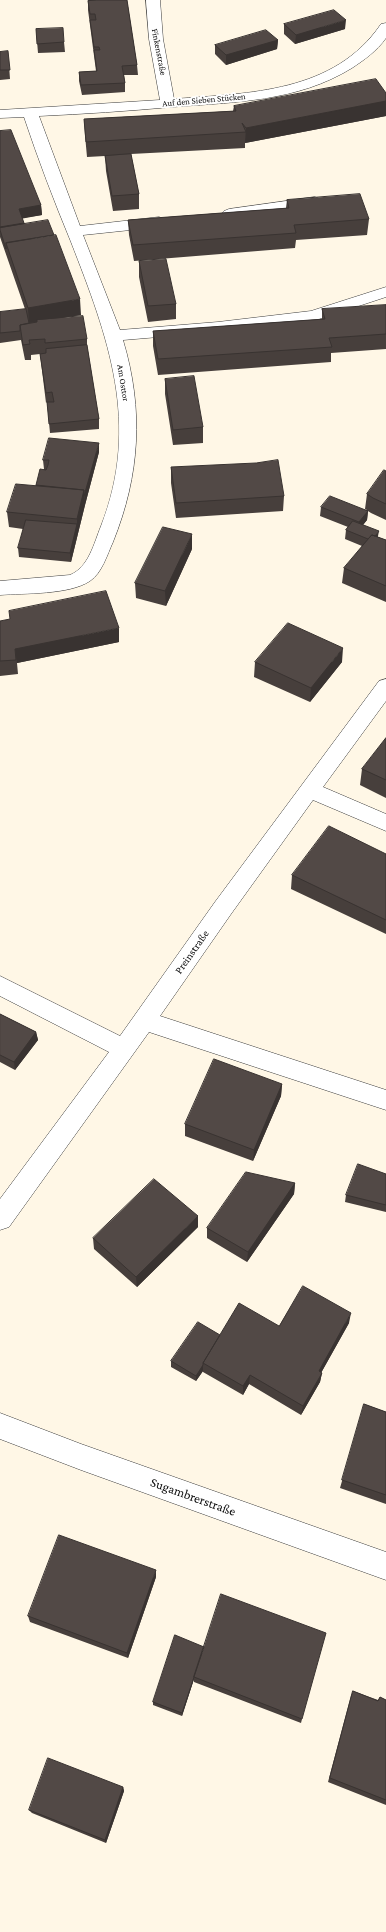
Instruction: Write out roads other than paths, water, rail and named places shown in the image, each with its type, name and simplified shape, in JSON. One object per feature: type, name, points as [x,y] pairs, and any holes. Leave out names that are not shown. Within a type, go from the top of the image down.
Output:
[{"type":"street","name":"Finkenstraße","points":[[153,0],[152,13],[168,104]]},
{"type":"street","name":"Auf den Sieben Stücken","points":[[0,114],[168,104],[282,92],[308,84],[343,68],[364,54],[383,35],[386,27]]},
{"type":"street","name":"Am Osttor","points":[[0,588],[63,582],[78,579],[86,574],[92,567],[106,535],[123,485],[128,435],[124,374],[104,306],[42,150],[30,112]]},
{"type":"street","points":[[216,216],[327,200]]},
{"type":"street","points":[[74,230],[177,220]]},
{"type":"street","points":[[113,336],[218,327],[313,316],[386,292]]},
{"type":"street","name":"Preinstraße","points":[[0,1219],[124,1049],[223,908],[386,686]]},
{"type":"street","points":[[310,790],[386,823]]},
{"type":"street","points":[[0,985],[124,1049]]},
{"type":"street","points":[[144,1021],[386,1100]]},
{"type":"street","name":"Sugambrerstraße","points":[[0,1426],[81,1457],[386,1566]]}]
